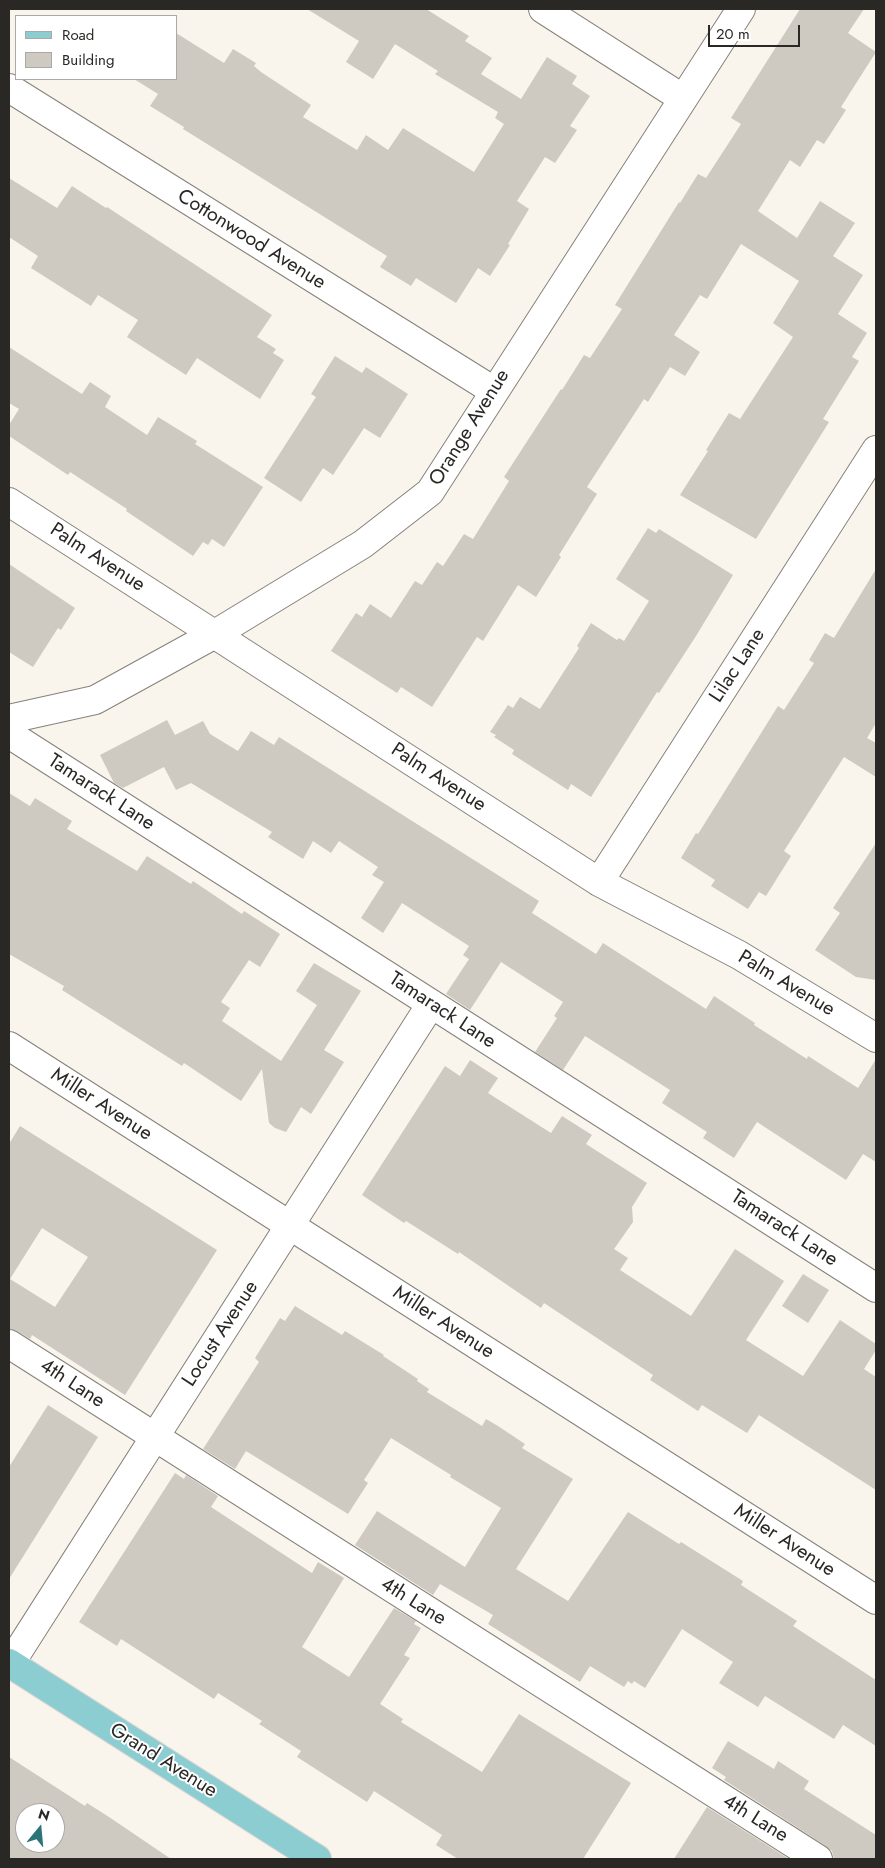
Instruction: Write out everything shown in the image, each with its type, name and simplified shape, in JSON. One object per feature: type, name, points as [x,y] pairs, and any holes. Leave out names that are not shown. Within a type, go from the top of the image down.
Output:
[{"type":"main road","name":"Grand Avenue","points":[[9,1664],[317,1859]]},
{"type":"street","points":[[543,9],[682,98]]},
{"type":"street","name":"Orange Avenue","points":[[9,719],[95,700],[214,634],[363,544],[430,492],[741,9]]},
{"type":"street","name":"Cottonwood Avenue","points":[[9,88],[494,391]]},
{"type":"street","name":"Lilac Lane","points":[[599,882],[876,450]]},
{"type":"street","name":"Palm Avenue","points":[[9,502],[599,882],[739,955],[876,1038]]},
{"type":"street","name":"Tamarack Lane","points":[[9,734],[876,1288]]},
{"type":"street","name":"Locust Avenue","points":[[9,1664],[291,1226],[431,1004]]},
{"type":"street","name":"Miller Avenue","points":[[9,1046],[876,1600]]},
{"type":"street","name":"4th Lane","points":[[9,1344],[818,1859]]},
{"type":"building","points":[[307,9],[426,9],[469,36],[465,41],[492,58],[481,74],[521,99],[547,57],[577,76],[572,84],[590,96],[570,126],[577,130],[555,163],[545,157],[517,201],[529,209],[508,244],[510,245],[490,276],[478,268],[456,303],[416,278],[411,286],[380,267],[387,256],[183,129],[184,127],[150,106],[158,94],[136,80],[178,80],[178,34],[224,63],[233,49],[256,63],[254,66],[261,72],[311,105],[303,117],[357,150],[366,135],[388,150],[403,128],[474,172],[504,124],[495,118],[498,112],[435,74],[438,71],[395,44],[373,79],[346,62],[359,41]]},
{"type":"building","points":[[800,9],[864,9],[848,33],[876,52],[841,107],[846,110],[824,144],[817,140],[800,167],[790,160],[758,211],[797,238],[820,201],[855,223],[833,256],[863,275],[838,314],[867,333],[852,357],[859,361],[823,419],[829,422],[756,539],[680,495],[729,413],[740,419],[793,337],[773,323],[799,281],[741,244],[707,299],[700,295],[674,335],[700,352],[685,376],[670,367],[648,402],[644,399],[587,487],[597,494],[559,555],[561,557],[536,597],[518,585],[483,641],[477,637],[432,707],[401,687],[397,693],[331,651],[356,613],[362,617],[370,604],[391,618],[415,581],[422,585],[437,562],[443,566],[464,534],[473,539],[509,481],[504,477],[561,389],[584,355],[590,358],[622,309],[615,305],[679,202],[698,174],[706,178],[741,124],[731,118]]},
{"type":"building","points":[[9,178],[57,208],[72,186],[272,315],[257,337],[276,349],[273,353],[284,360],[260,399],[197,358],[186,375],[127,337],[138,320],[98,295],[91,306],[31,268],[38,256],[9,237]]},
{"type":"building","points":[[9,347],[82,394],[90,382],[111,396],[105,407],[147,435],[158,417],[197,441],[195,444],[263,487],[224,547],[212,539],[208,545],[203,542],[193,556],[126,511],[127,509],[70,472],[68,475],[9,436],[9,425],[19,409],[9,403]]},
{"type":"building","points":[[335,356],[362,373],[366,367],[408,394],[380,438],[364,428],[333,475],[323,468],[301,502],[264,478],[316,397],[311,394]]},
{"type":"building","points":[[648,528],[656,533],[659,529],[733,575],[696,636],[659,693],[657,692],[591,797],[571,784],[568,790],[512,754],[514,750],[494,737],[496,735],[490,732],[508,705],[513,708],[520,697],[540,709],[579,648],[577,646],[591,623],[617,640],[619,638],[624,641],[649,601],[616,579]]},
{"type":"building","points":[[9,564],[75,608],[61,630],[58,628],[33,667],[9,652]]},
{"type":"building","points":[[876,569],[876,723],[867,738],[876,743],[876,777],[844,757],[784,851],[791,856],[766,896],[759,892],[748,909],[711,886],[715,880],[681,858],[778,706],[784,710],[814,663],[809,660],[825,633],[834,638]]},
{"type":"building","points":[[167,720],[175,735],[203,721],[210,734],[238,751],[251,731],[274,745],[279,737],[539,901],[532,913],[596,954],[603,943],[706,1009],[714,996],[755,1023],[754,1025],[807,1059],[808,1056],[858,1088],[876,1059],[876,1162],[863,1154],[846,1180],[757,1122],[734,1158],[703,1138],[707,1132],[662,1103],[670,1090],[585,1036],[563,1070],[535,1052],[557,1018],[554,1016],[563,1002],[501,962],[470,1010],[446,994],[469,959],[463,955],[469,946],[402,903],[383,933],[361,918],[384,882],[372,875],[378,867],[339,841],[331,853],[313,841],[303,859],[268,837],[272,832],[191,783],[176,790],[164,767],[123,788],[114,783],[100,755]]},
{"type":"building","points":[[9,793],[30,806],[35,798],[72,821],[67,829],[137,871],[147,856],[191,884],[193,881],[242,914],[244,911],[280,934],[260,967],[249,960],[221,1002],[230,1008],[222,1021],[281,1061],[317,1005],[296,991],[314,963],[361,991],[324,1050],[344,1062],[311,1114],[301,1107],[286,1132],[275,1128],[269,1123],[262,1069],[241,1101],[184,1063],[182,1066],[62,990],[64,986],[9,954]]},
{"type":"building","points":[[876,843],[876,980],[856,977],[815,950],[840,913],[833,908]]},
{"type":"building","points":[[470,1060],[498,1078],[488,1093],[551,1133],[562,1116],[592,1135],[586,1144],[647,1183],[632,1207],[633,1222],[614,1249],[628,1258],[620,1270],[691,1316],[735,1249],[784,1281],[746,1340],[803,1376],[840,1320],[876,1344],[876,1350],[864,1369],[876,1377],[876,1490],[759,1415],[747,1433],[702,1405],[698,1411],[650,1380],[653,1375],[544,1303],[541,1308],[459,1252],[458,1254],[406,1221],[404,1223],[362,1195],[445,1066],[460,1076]]},
{"type":"building","points":[[20,1126],[217,1250],[125,1395],[32,1335],[30,1339],[17,1331],[9,1329],[9,1144]],"holes":[[[42,1228],[88,1257],[55,1307],[10,1279]]]},
{"type":"building","points":[[803,1274],[829,1290],[808,1323],[782,1306]]},
{"type":"building","points":[[295,1306],[342,1335],[345,1331],[384,1355],[418,1379],[417,1381],[429,1389],[427,1392],[482,1426],[486,1419],[498,1426],[525,1444],[522,1448],[573,1479],[516,1569],[568,1601],[628,1512],[679,1544],[681,1542],[743,1581],[741,1585],[797,1621],[793,1626],[876,1680],[876,1746],[843,1725],[834,1739],[765,1696],[758,1707],[719,1683],[733,1662],[682,1629],[645,1688],[634,1681],[632,1684],[628,1681],[624,1687],[590,1666],[580,1682],[488,1624],[493,1615],[440,1584],[433,1595],[355,1545],[377,1511],[465,1567],[501,1508],[391,1438],[364,1480],[368,1483],[348,1514],[246,1451],[235,1469],[203,1449],[259,1362],[255,1358],[280,1318],[285,1321]]},
{"type":"building","points":[[48,1405],[98,1437],[9,1579],[9,1467]]},
{"type":"building","points":[[175,1473],[184,1479],[186,1475],[218,1496],[211,1507],[312,1573],[318,1562],[344,1578],[302,1647],[349,1677],[394,1608],[416,1621],[414,1624],[421,1628],[404,1655],[410,1658],[380,1704],[403,1719],[401,1722],[482,1772],[519,1714],[631,1783],[583,1859],[458,1859],[436,1845],[442,1835],[374,1791],[367,1802],[297,1757],[301,1751],[259,1724],[262,1721],[218,1693],[214,1699],[121,1639],[117,1646],[79,1622]]},
{"type":"building","points":[[728,1741],[774,1769],[778,1761],[809,1781],[804,1789],[876,1835],[876,1859],[834,1859],[832,1851],[826,1846],[724,1780],[726,1777],[712,1768]]},
{"type":"building","points":[[9,1757],[85,1806],[87,1803],[171,1859],[9,1859]]},
{"type":"building","points":[[707,1807],[789,1859],[674,1859]]}]
